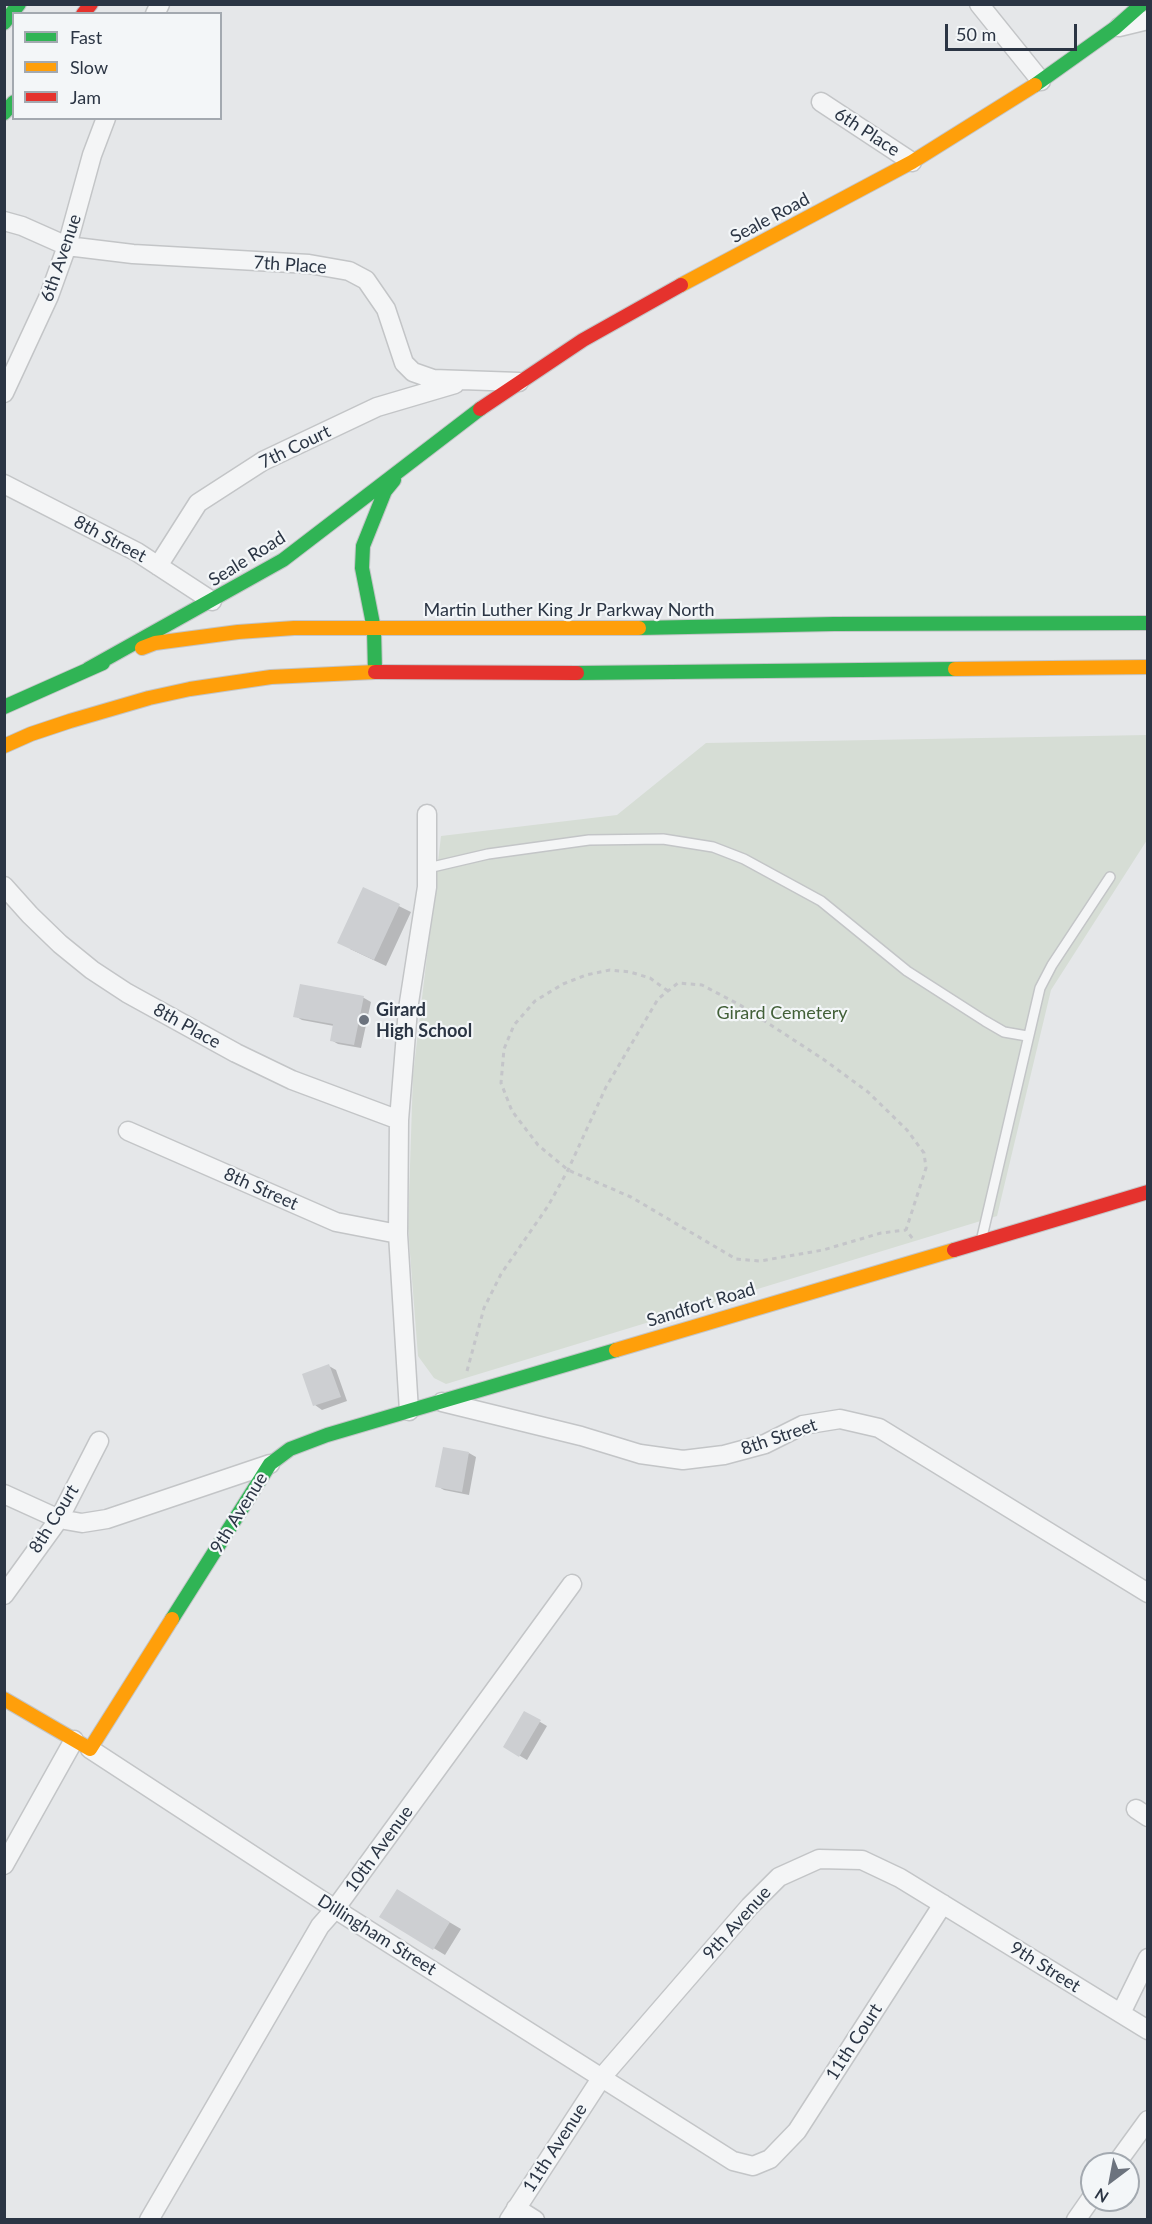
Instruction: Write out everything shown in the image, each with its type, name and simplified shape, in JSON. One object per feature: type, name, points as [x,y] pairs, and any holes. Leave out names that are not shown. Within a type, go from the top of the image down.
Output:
[{"type":"street","points":[[979,4],[1041,81]]},
{"type":"street","name":"Seale Road","points":[[88,669],[154,631],[212,602],[283,560],[412,459],[519,382],[583,340],[654,299],[912,162],[1041,81],[1115,28],[1142,4]]},
{"type":"street","points":[[1115,28],[1148,20]]},
{"type":"street","name":"6th Place","points":[[821,102],[912,162]]},
{"type":"street","name":"6th Avenue","points":[[4,393],[50,296],[67,246],[92,156],[105,120]]},
{"type":"street","name":"7th Place","points":[[4,221],[22,226],[67,246],[133,254],[309,264],[349,271],[366,280],[386,309],[404,363],[413,372],[434,379],[519,382]]},
{"type":"street","name":"7th Court","points":[[158,566],[198,503],[263,461],[377,407],[468,380]]},
{"type":"street","name":"Seale Road","points":[[375,672],[374,629],[362,568],[363,546],[385,491],[412,459]]},
{"type":"street","name":"8th Street","points":[[4,484],[137,552],[212,602]]},
{"type":"street","name":"Martin Luther King Jr Parkway North","points":[[4,707],[88,669],[155,643],[238,632],[294,628],[675,628],[846,624],[1148,623]]},
{"type":"street","points":[[4,746],[80,717],[149,698],[189,688],[271,677],[375,672],[497,674],[1148,667]]},
{"type":"street","points":[[409,1412],[398,1234],[399,1120],[408,1009],[427,887],[427,814]]},
{"type":"street","name":"8th Place","points":[[4,885],[60,944],[92,970],[127,993],[199,1033],[292,1080],[399,1120]]},
{"type":"street","name":"8th Street","points":[[128,1131],[336,1222],[398,1234]]},
{"type":"street","name":"Sandfort Road","points":[[270,1464],[290,1449],[327,1435],[1148,1192]]},
{"type":"street","name":"8th Street","points":[[442,1402],[581,1436],[640,1454],[683,1460],[724,1455],[765,1444],[803,1425],[840,1419],[879,1428],[1148,1593]]},
{"type":"street","name":"8th Court","points":[[4,1595],[59,1519],[99,1441]]},
{"type":"street","name":"9th Avenue","points":[[59,1519],[82,1523],[107,1519],[270,1464]]},
{"type":"street","name":"9th Avenue","points":[[4,1865],[270,1464]]},
{"type":"street","points":[[4,1494],[59,1519]]},
{"type":"street","name":"10th Avenue","points":[[149,2220],[320,1926],[335,1909],[572,1584]]},
{"type":"street","name":"Dillingham Street","points":[[4,1700],[82,1745],[335,1909],[733,2161],[753,2166]]},
{"type":"street","name":"9th Avenue","points":[[602,2077],[750,1906],[779,1877],[819,1859],[862,1860],[900,1878],[943,1904]]},
{"type":"street","name":"9th Street","points":[[943,1904],[1148,2030]]},
{"type":"street","name":"11th Court","points":[[753,2166],[770,2159],[797,2131],[943,1904]]},
{"type":"street","points":[[1121,2013],[1148,1958]]},
{"type":"street","name":"11th Avenue","points":[[512,2214],[602,2077]]},
{"type":"street","points":[[1125,2152],[1148,2120]]},
{"type":"street","points":[[512,2214],[535,2220]]},
{"type":"lane","points":[[428,868],[488,855],[589,840],[663,839],[713,847],[744,859],[821,901],[907,971],[985,1022],[1004,1032],[1028,1036]]},
{"type":"lane","points":[[981,1241],[1040,988],[1052,965],[1110,877]]},
{"type":"path","points":[[668,991],[650,978],[630,972],[610,970],[586,975],[563,984],[535,1001],[514,1025],[504,1049],[501,1083],[512,1111],[538,1145],[568,1170],[631,1197],[736,1259],[760,1261],[823,1250],[881,1233],[906,1230]]},
{"type":"path","points":[[461,1396],[484,1308],[501,1274],[548,1206],[568,1170],[606,1087],[658,999],[678,983],[702,985],[740,1005],[832,1065],[868,1092],[907,1130],[924,1153],[926,1168],[906,1230]]},
{"type":"path","points":[[906,1230],[926,1257]]},
{"type":"green space","name":"Girard Cemetery","points":[[1147,735],[1147,840],[1051,990],[997,1216],[446,1384],[434,1378],[418,1356],[408,1227],[413,1075],[441,836],[617,815],[706,743]]},
{"type":"building","points":[[363,887],[400,904],[374,960],[337,943]]},
{"type":"building","points":[[300,984],[364,996],[354,1045],[330,1041],[333,1024],[293,1017]]},
{"type":"building","points":[[329,1364],[341,1397],[313,1406],[302,1374]]},
{"type":"building","points":[[443,1447],[469,1452],[462,1492],[435,1487]]},
{"type":"building","points":[[524,1711],[541,1720],[519,1757],[503,1747]]},
{"type":"building","points":[[397,1889],[450,1922],[433,1950],[379,1917]]},
{"type":"traffic: fast","points":[[13,12],[19,4]]},
{"type":"traffic: fast","points":[[1035,85],[1115,28],[1142,4]]},
{"type":"traffic: fast","points":[[4,23],[12,13]]},
{"type":"traffic: fast","points":[[4,113],[12,104]]},
{"type":"traffic: fast","points":[[88,669],[283,560],[480,409]]},
{"type":"traffic: fast","points":[[375,672],[374,629],[362,568],[363,546],[385,491],[394,480]]},
{"type":"traffic: fast","points":[[639,628],[834,624],[1148,623]]},
{"type":"traffic: fast","points":[[4,707],[103,663]]},
{"type":"traffic: fast","points":[[577,673],[955,669]]},
{"type":"traffic: fast","points":[[172,1619],[270,1464],[290,1449],[327,1435],[616,1350]]},
{"type":"traffic: slow","points":[[681,285],[912,162],[1035,85]]},
{"type":"traffic: slow","points":[[142,648],[155,643],[238,632],[294,628],[639,628]]},
{"type":"traffic: slow","points":[[955,669],[1148,667]]},
{"type":"traffic: slow","points":[[4,746],[70,721],[149,698],[190,689],[271,677],[375,672]]},
{"type":"traffic: slow","points":[[616,1350],[954,1250]]},
{"type":"traffic: slow","points":[[4,1699],[90,1749],[172,1619]]},
{"type":"traffic: jam","points":[[85,12],[91,4]]},
{"type":"traffic: jam","points":[[480,409],[583,340],[681,285]]},
{"type":"traffic: jam","points":[[375,672],[577,673]]},
{"type":"traffic: jam","points":[[954,1250],[1148,1192]]},
{"type":"place","name":"Girard High School","points":[[364,1020]]}]
